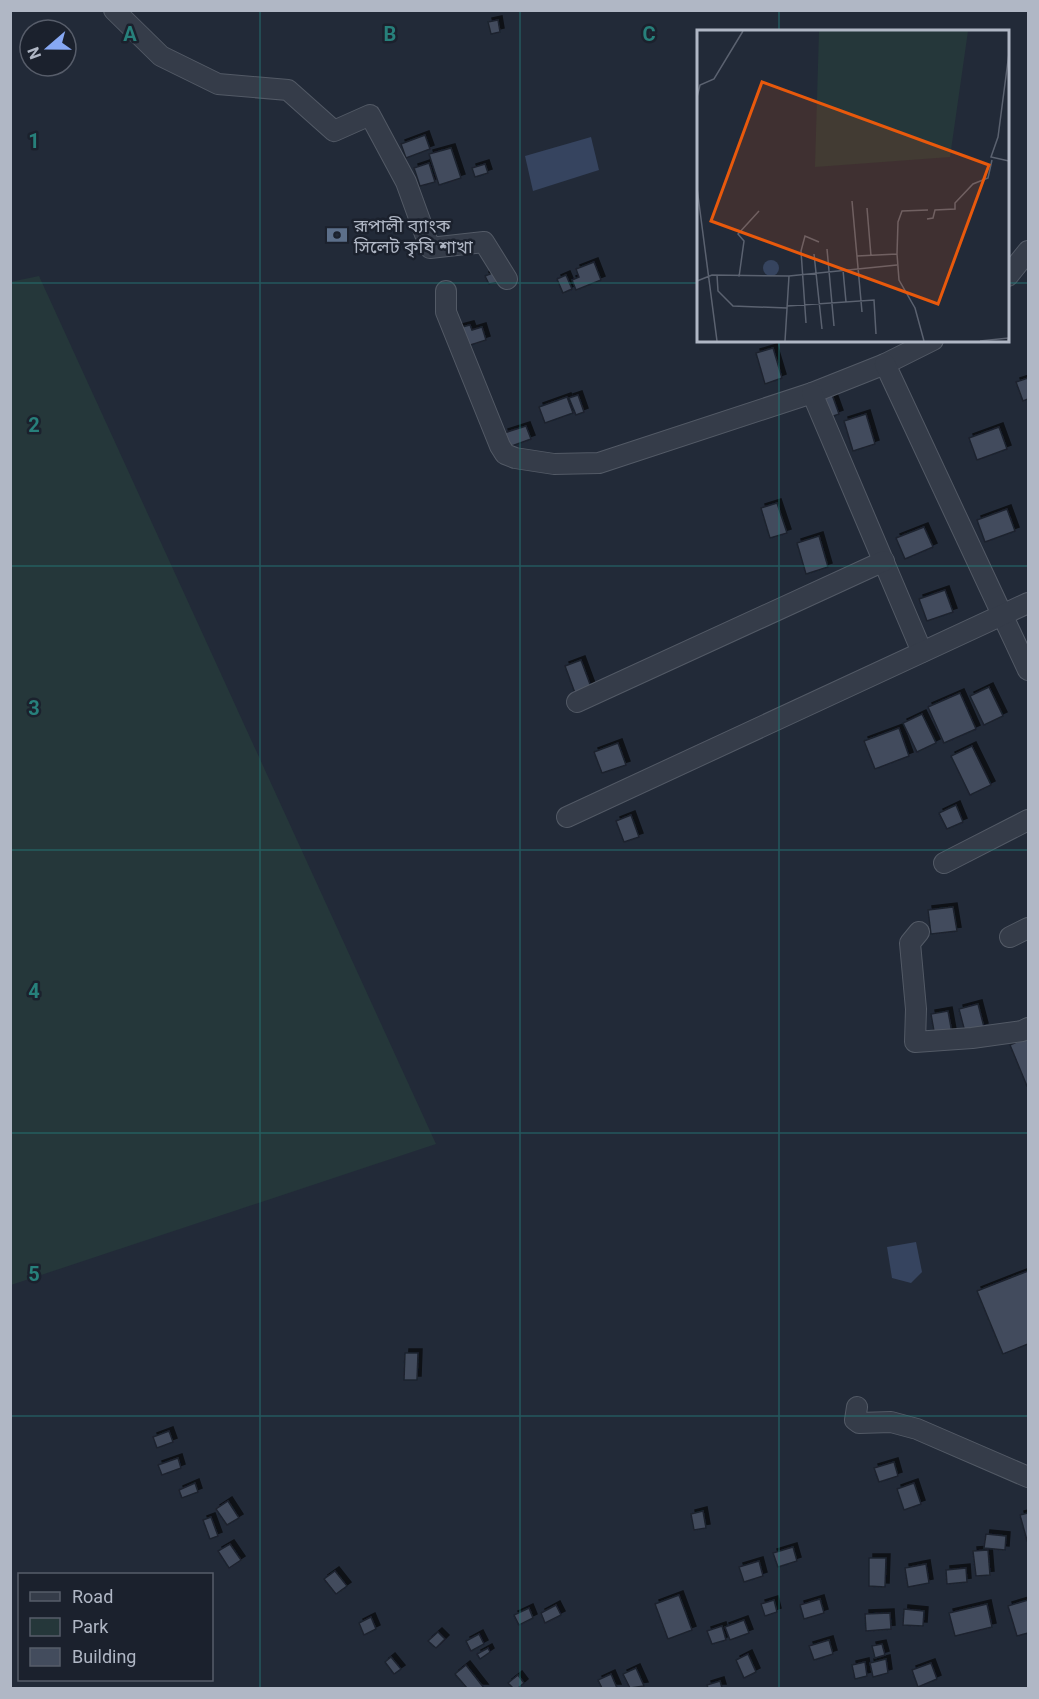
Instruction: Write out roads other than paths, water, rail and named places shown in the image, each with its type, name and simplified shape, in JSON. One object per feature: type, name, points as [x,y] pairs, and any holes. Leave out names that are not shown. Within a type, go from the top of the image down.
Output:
[{"type":"street","points":[[114,10],[161,56],[218,84],[288,90],[334,131],[370,115],[406,182],[430,248],[484,242],[507,279]]},
{"type":"street","points":[[1009,275],[1029,251]]},
{"type":"street","points":[[446,291],[446,312],[500,446],[505,454],[515,458],[554,464],[598,463],[812,393],[885,364],[929,342]]},
{"type":"street","points":[[885,364],[1029,670]]},
{"type":"street","points":[[812,393],[922,652]]},
{"type":"street","points":[[577,702],[884,561]]},
{"type":"street","points":[[567,817],[1029,603]]},
{"type":"street","points":[[944,863],[1029,820]]},
{"type":"street","points":[[1010,937],[1029,928]]},
{"type":"street","points":[[919,932],[910,942],[916,1009],[915,1042],[972,1038],[1029,1028]]},
{"type":"street","points":[[857,1407],[855,1420],[859,1422],[891,1422],[917,1428],[1029,1477]]},
{"type":"water","points":[[591,137],[599,170],[533,191],[525,156]]},
{"type":"water","points":[[916,1242],[922,1272],[911,1283],[892,1278],[887,1247]]},
{"type":"place","name":"রূপালী ব্যাংক সিলেট কৃষি শাখা","points":[[337,235]]}]
